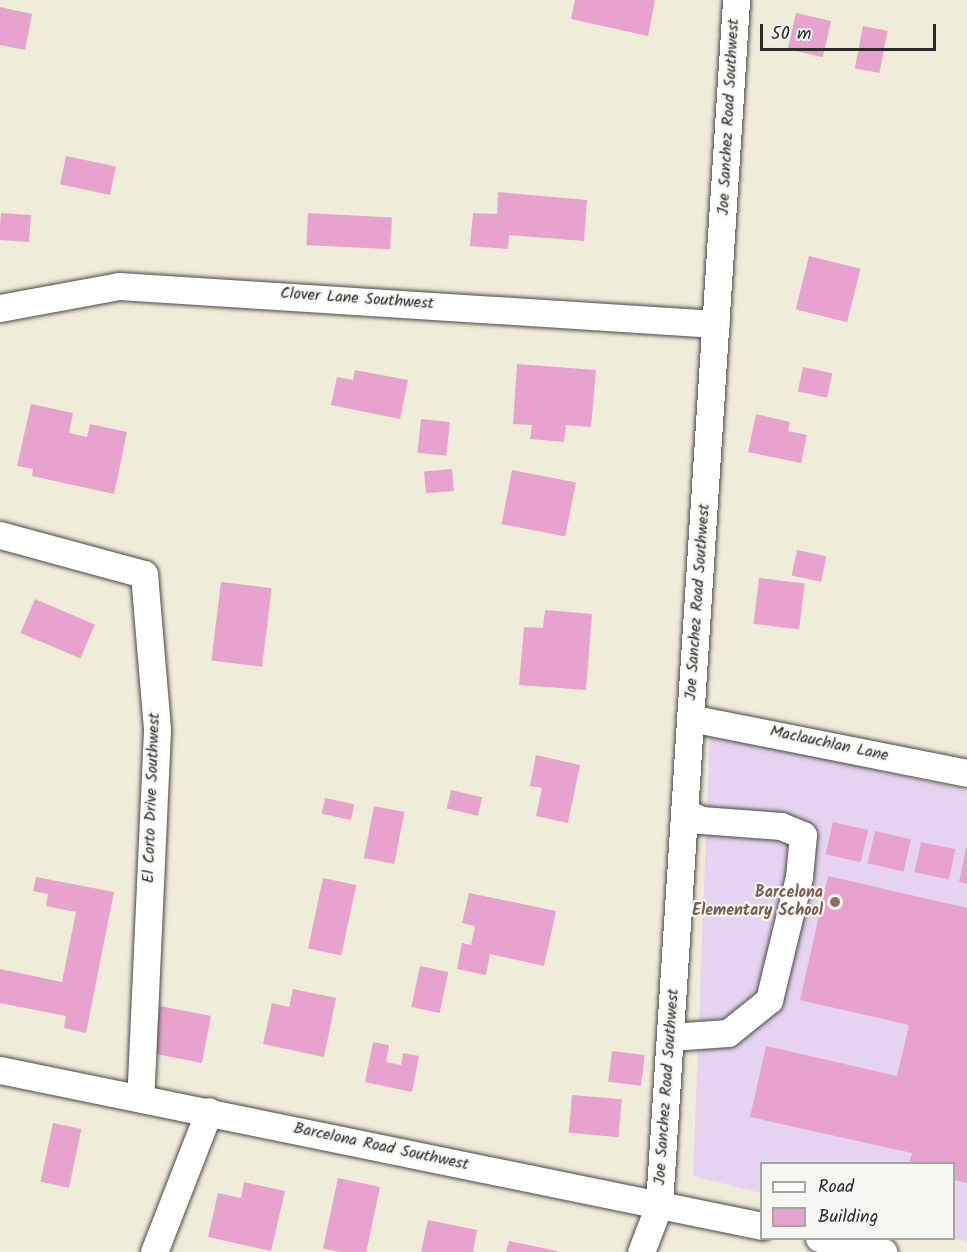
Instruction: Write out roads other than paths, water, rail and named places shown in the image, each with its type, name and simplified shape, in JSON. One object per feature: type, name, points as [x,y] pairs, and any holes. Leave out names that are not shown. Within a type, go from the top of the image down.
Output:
[{"type":"street","name":"Joe Sanchez Road Southwest","points":[[641,1252],[659,1205],[736,0]]},
{"type":"street","name":"Clover Lane Southwest","points":[[0,308],[119,286],[716,324]]},
{"type":"street","name":"El Corto Drive Southwest","points":[[0,536],[144,574],[157,730],[140,1099]]},
{"type":"street","name":"Maclauchlan Lane","points":[[690,718],[967,773]]},
{"type":"street","points":[[670,1037],[728,1033],[769,1000],[799,877],[803,835],[781,826],[701,820],[685,812]]},
{"type":"street","name":"Barcelona Road Southwest","points":[[0,1070],[760,1226]]},
{"type":"street","points":[[154,1252],[209,1111]]},
{"type":"street","points":[[831,1240],[856,1242],[883,1252]]},
{"type":"place","name":"Barcelona Elementary School","points":[[835,902]]}]
